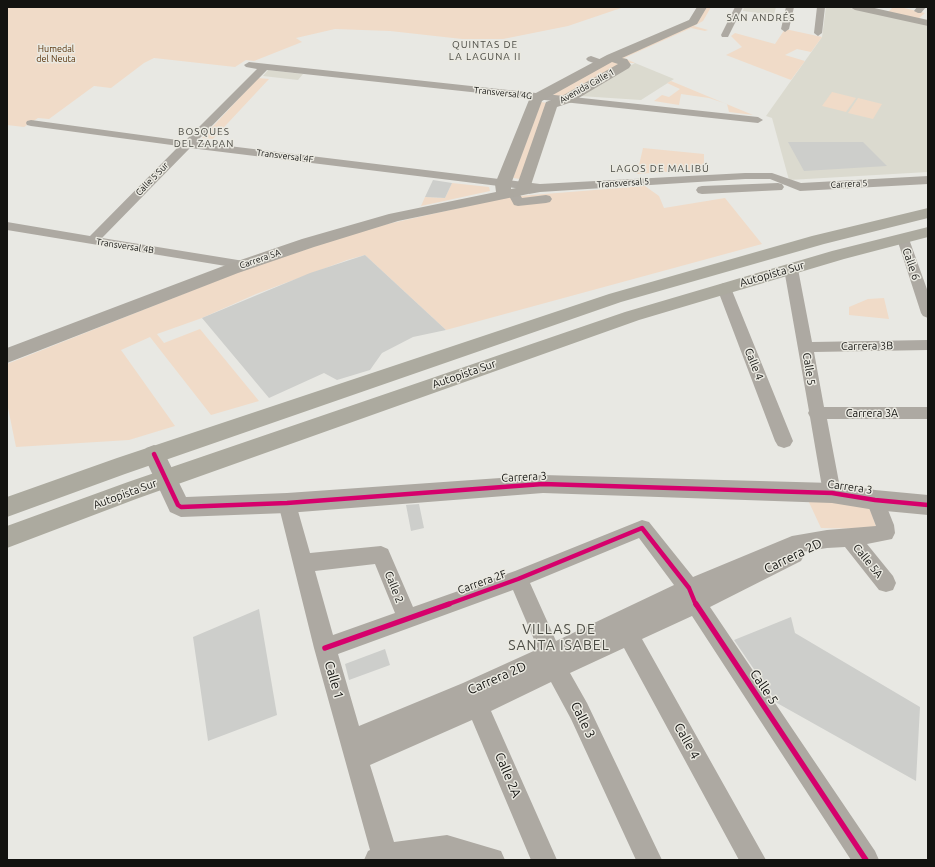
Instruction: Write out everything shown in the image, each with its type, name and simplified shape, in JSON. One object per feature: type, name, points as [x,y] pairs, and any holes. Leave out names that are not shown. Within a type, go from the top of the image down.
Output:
[{"type":"highway","name":"Autopista Sur","points":[[7,507],[154,454],[615,298],[818,240],[928,213]]},
{"type":"highway","name":"Autopista Sur","points":[[7,537],[166,479],[632,316],[724,288],[928,232]]},
{"type":"main road","name":"Avenida Calle 1","points":[[539,97],[601,60],[693,22],[702,7]]},
{"type":"main road","points":[[855,7],[881,10],[928,23]]},
{"type":"main road","name":"Avenida Calle 1","points":[[518,190],[551,105],[567,99],[625,65],[623,62],[601,60]]},
{"type":"main road","points":[[518,190],[531,113],[536,100],[539,97]]},
{"type":"main road","name":"Carrera 5A","points":[[7,356],[244,265],[336,234],[396,217],[518,190]]},
{"type":"street","points":[[725,35],[739,7]]},
{"type":"street","points":[[785,29],[790,7]]},
{"type":"street","points":[[818,33],[821,7]]},
{"type":"street","name":"Transversal 4G","points":[[249,65],[758,120]]},
{"type":"street","name":"Calle 5 Sur","points":[[92,241],[264,66]]},
{"type":"street","name":"Transversal 4F","points":[[31,122],[518,190]]},
{"type":"street","name":"Transversal 5","points":[[518,190],[772,176]]},
{"type":"street","name":"Carrera 5","points":[[772,176],[800,186],[928,180]]},
{"type":"street","points":[[518,190],[518,202],[596,194],[800,186]]},
{"type":"street","name":"Transversal 4B","points":[[7,226],[244,265]]},
{"type":"street","name":"Calle 6","points":[[903,238],[927,309]]},
{"type":"street","name":"Calle 5","points":[[791,269],[806,347],[816,413],[832,493]]},
{"type":"street","name":"Calle 4","points":[[724,288],[784,440]]},
{"type":"street","name":"Carrera 3B","points":[[806,347],[928,345]]},
{"type":"street","name":"Carrera 3A","points":[[816,413],[928,413]]},
{"type":"street","name":"Carrera 3","points":[[154,454],[175,499],[181,507],[287,503],[543,484],[832,493],[875,500],[928,505]]},
{"type":"street","points":[[850,538],[885,533],[885,525],[875,500]]},
{"type":"street","name":"Calle 1","points":[[287,503],[325,648],[354,750],[381,858]]},
{"type":"street","name":"Calle 5","points":[[642,528],[693,596],[866,860]]},
{"type":"street","name":"Carrera 2F","points":[[325,648],[518,579],[642,528]]},
{"type":"street","name":"Carrera 2D","points":[[354,750],[474,698],[693,596],[827,539],[850,538]]},
{"type":"street","name":"Calle 5A","points":[[850,538],[886,583]]},
{"type":"street","name":"Calle 2","points":[[303,563],[381,555],[407,618]]},
{"type":"street","name":"Calle 3","points":[[518,579],[554,661],[649,860]]},
{"type":"street","name":"Calle 4","points":[[624,629],[753,860]]},
{"type":"street","name":"Calle 2A","points":[[474,698],[544,860]]},
{"type":"street","points":[[381,858],[447,854],[492,860]]},
{"type":"shaded area","points":[[744,7],[776,7],[774,15],[743,11]]},
{"type":"shaded area","points":[[826,7],[846,7],[928,25],[928,172],[789,180],[772,118],[766,116],[822,37]]},
{"type":"shaded area","points":[[635,63],[674,79],[641,100],[580,96]]},
{"type":"shaded area","points":[[268,70],[303,74],[298,80],[263,76]]},
{"type":"green space","name":"Humedal del Neuta","points":[[7,7],[624,7],[568,26],[503,39],[462,39],[390,31],[335,29],[296,38],[302,42],[254,61],[246,60],[235,67],[154,58],[144,63],[111,88],[94,86],[49,119],[38,118],[24,127],[7,125]]},
{"type":"green space","points":[[705,7],[711,7],[703,21],[694,26],[708,30],[705,31],[691,28],[624,58],[635,63],[629,63],[618,57],[698,21]]},
{"type":"green space","points":[[893,7],[900,7],[925,13],[918,19],[888,12]]},
{"type":"green space","points":[[785,29],[822,37],[811,52],[797,49],[785,55],[805,61],[791,80],[726,55],[742,47],[731,36],[735,33],[775,44]]},
{"type":"green space","points":[[610,62],[617,62],[618,65],[563,97],[556,97],[553,94]]},
{"type":"green space","points":[[258,78],[269,79],[213,139],[202,138]]},
{"type":"green space","points":[[671,81],[724,103],[709,98],[681,94],[679,105],[654,101],[662,95],[669,97],[680,89],[667,83]]},
{"type":"green space","points":[[832,92],[856,98],[846,112],[822,106]]},
{"type":"green space","points":[[858,98],[882,104],[873,119],[848,113]]},
{"type":"green space","points":[[541,102],[547,103],[520,179],[513,178]]},
{"type":"green space","points":[[727,104],[753,115],[729,112]]},
{"type":"green space","points":[[643,148],[704,154],[704,169],[637,174]]},
{"type":"green space","points":[[452,183],[489,187],[490,191],[421,206],[425,197],[445,198]]},
{"type":"green space","points":[[645,186],[659,196],[664,208],[725,198],[762,244],[446,330],[365,255],[347,260],[256,294],[202,318],[157,334],[164,343],[200,329],[259,401],[211,415],[150,337],[121,350],[175,426],[129,440],[16,447],[7,403],[7,364],[241,271],[370,228],[507,197]]},
{"type":"green space","points":[[884,298],[889,319],[849,315],[849,307],[868,299]]},
{"type":"green space","points":[[807,498],[868,504],[877,529],[821,528]]},
{"type":"building","points":[[788,142],[863,142],[887,166],[804,171]]},
{"type":"building","points":[[433,180],[452,183],[445,198],[425,197]]},
{"type":"building","points":[[365,255],[446,330],[413,337],[382,353],[370,370],[337,380],[324,373],[269,398],[202,318],[310,273]]},
{"type":"building","points":[[419,504],[424,528],[411,531],[406,505]]},
{"type":"building","points":[[259,609],[277,715],[208,741],[193,637]]},
{"type":"building","points":[[791,617],[795,633],[920,707],[916,781],[777,703],[734,640]]},
{"type":"building","points":[[385,649],[390,665],[349,680],[345,664]]},
{"type":"cycle path","points":[[154,454],[178,505],[181,507],[287,503],[543,484],[832,493],[875,500],[928,505]]},
{"type":"cycle path","points":[[325,648],[518,579],[642,528],[689,588],[696,604],[866,860]]},
{"type":"district","name":"SAN ANDRÉS","points":[[761,18]]},
{"type":"district","name":"QUINTAS DE LA LAGUNA II","points":[[485,50]]},
{"type":"district","name":"BOSQUES DEL ZAPAN","points":[[204,138]]},
{"type":"district","name":"LAGOS DE MALIBÚ","points":[[660,169]]},
{"type":"district","name":"VILLAS DE SANTA ISABEL","points":[[559,638]]}]
